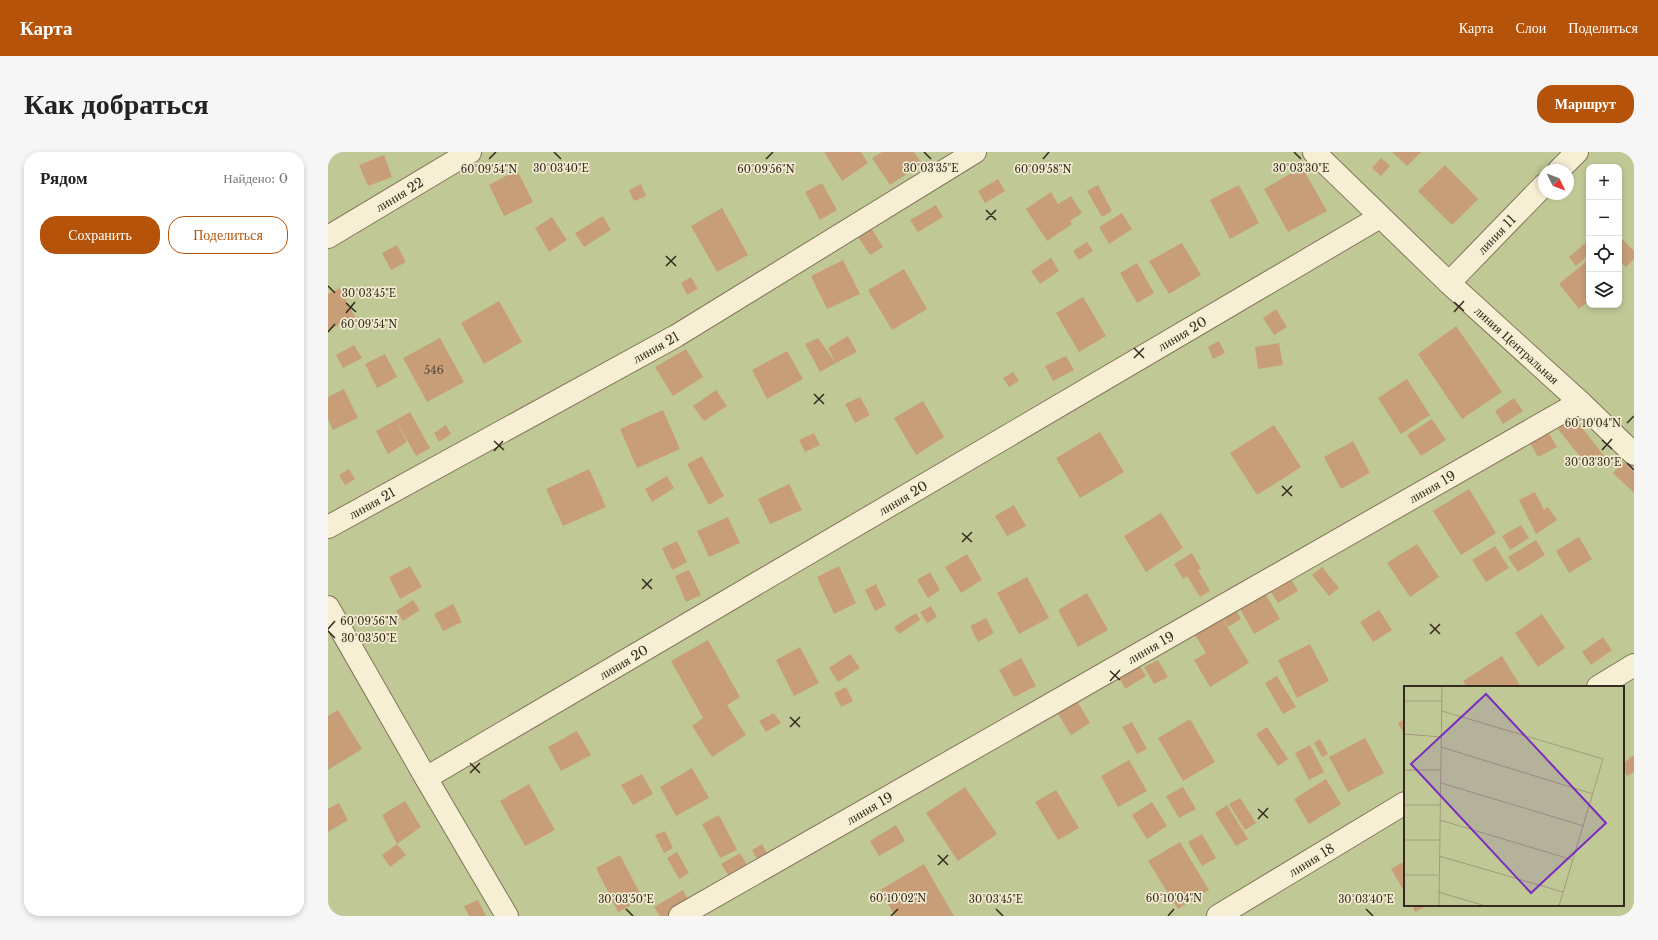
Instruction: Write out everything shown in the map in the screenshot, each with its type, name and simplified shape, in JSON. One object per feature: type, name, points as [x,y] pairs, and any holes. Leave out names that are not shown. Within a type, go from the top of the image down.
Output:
[{"type":"street","name":"линия 22","points":[[328,237],[470,152]]},
{"type":"street","name":"линия 21","points":[[328,527],[676,336],[975,152]]},
{"type":"street","name":"линия Центральная","points":[[1314,152],[1449,283],[1580,402],[1634,454]]},
{"type":"street","points":[[1565,164],[1576,152]]},
{"type":"street","name":"линия 11","points":[[1449,283],[1538,191]]},
{"type":"street","name":"линия 20","points":[[426,778],[1380,217]]},
{"type":"street","name":"линия 19","points":[[680,916],[1580,402]]},
{"type":"street","points":[[328,607],[507,916]]},
{"type":"street","points":[[1600,686],[1634,666]]},
{"type":"street","name":"линия 18","points":[[1218,916],[1404,805]]},
{"type":"green space","points":[[328,152],[1634,152],[1634,916],[328,916]]},
{"type":"building","points":[[824,152],[861,152],[868,163],[842,181]]},
{"type":"building","points":[[882,152],[914,152],[922,164],[890,185],[872,158]]},
{"type":"building","points":[[1392,152],[1421,152],[1407,166]]},
{"type":"building","points":[[384,155],[392,177],[368,186],[359,165]]},
{"type":"building","points":[[1381,158],[1390,166],[1381,176],[1372,168]]},
{"type":"building","points":[[1445,165],[1478,199],[1452,225],[1418,191]]},
{"type":"building","points":[[1302,167],[1327,211],[1288,232],[1264,189]]},
{"type":"building","points":[[517,170],[533,202],[504,216],[489,185]]},
{"type":"building","points":[[998,179],[1005,191],[985,203],[978,191]]},
{"type":"building","points":[[822,183],[837,210],[820,220],[805,192]]},
{"type":"building","points":[[641,184],[646,196],[634,201],[629,190]]},
{"type":"building","points":[[1098,185],[1112,211],[1102,217],[1087,191]]},
{"type":"building","points":[[1239,185],[1259,223],[1230,239],[1210,200]]},
{"type":"building","points":[[1051,192],[1058,204],[1071,196],[1082,213],[1070,221],[1072,224],[1047,241],[1026,209]]},
{"type":"building","points":[[936,205],[943,217],[918,232],[910,220]]},
{"type":"building","points":[[722,208],[748,255],[717,272],[691,226]]},
{"type":"building","points":[[1122,213],[1132,229],[1109,244],[1099,227]]},
{"type":"building","points":[[603,216],[611,230],[584,247],[575,233]]},
{"type":"building","points":[[552,217],[567,240],[549,252],[535,228]]},
{"type":"building","points":[[872,229],[883,247],[870,255],[858,237]]},
{"type":"building","points":[[1622,239],[1634,251],[1634,259],[1626,267],[1622,263]]},
{"type":"building","points":[[1087,242],[1093,251],[1079,260],[1073,251]]},
{"type":"building","points":[[1182,243],[1201,275],[1169,294],[1149,261]]},
{"type":"building","points":[[1586,243],[1586,257],[1576,266],[1569,257]]},
{"type":"building","points":[[397,245],[406,262],[391,270],[382,253]]},
{"type":"building","points":[[1051,258],[1059,271],[1040,284],[1031,271]]},
{"type":"building","points":[[843,260],[860,294],[827,309],[811,276]]},
{"type":"building","points":[[1586,262],[1586,303],[1579,309],[1559,284]]},
{"type":"building","points":[[1137,263],[1154,293],[1137,303],[1120,273]]},
{"type":"building","points":[[904,269],[927,309],[892,330],[868,290]]},
{"type":"building","points":[[691,277],[698,289],[687,295],[681,283]]},
{"type":"building","points":[[340,288],[355,317],[328,330],[328,294]]},
{"type":"building","points":[[1083,297],[1106,336],[1079,352],[1056,313]]},
{"type":"building","points":[[499,301],[522,342],[484,364],[461,323]]},
{"type":"building","points":[[1276,309],[1287,327],[1274,335],[1263,318]]},
{"type":"building","points":[[1456,326],[1502,392],[1462,419],[1418,354]]},
{"type":"building","points":[[848,336],[857,352],[836,363],[828,348]]},
{"type":"building","points":[[440,338],[464,382],[427,402],[403,358]]},
{"type":"building","points":[[818,338],[836,363],[820,372],[805,344]]},
{"type":"building","points":[[1219,341],[1225,353],[1213,359],[1208,347]]},
{"type":"building","points":[[1279,343],[1283,365],[1258,369],[1255,347]]},
{"type":"building","points":[[354,345],[362,358],[343,368],[336,355]]},
{"type":"building","points":[[686,349],[703,377],[673,396],[655,367]]},
{"type":"building","points":[[787,351],[803,379],[767,399],[752,370]]},
{"type":"building","points":[[385,354],[397,377],[377,388],[365,364]]},
{"type":"building","points":[[1066,356],[1074,370],[1053,381],[1045,366]]},
{"type":"building","points":[[1013,372],[1019,381],[1009,387],[1003,378]]},
{"type":"building","points":[[1407,379],[1430,415],[1401,434],[1378,398]]},
{"type":"building","points":[[344,389],[358,418],[333,430],[328,419],[328,397]]},
{"type":"building","points":[[716,390],[727,406],[704,421],[693,406]]},
{"type":"building","points":[[860,397],[870,415],[855,423],[845,404]]},
{"type":"building","points":[[1514,398],[1523,411],[1503,424],[1495,411]]},
{"type":"building","points":[[923,401],[944,437],[916,455],[894,418]]},
{"type":"building","points":[[663,410],[680,449],[637,468],[620,429]]},
{"type":"building","points":[[410,412],[430,448],[416,456],[396,420]]},
{"type":"building","points":[[1574,417],[1604,456],[1589,468],[1558,429]]},
{"type":"building","points":[[1432,419],[1446,440],[1421,456],[1407,435]]},
{"type":"building","points":[[396,420],[407,442],[388,454],[376,431]]},
{"type":"building","points":[[446,425],[451,434],[439,442],[434,433]]},
{"type":"building","points":[[1274,425],[1301,467],[1257,495],[1230,453]]},
{"type":"building","points":[[1546,428],[1557,447],[1538,457],[1528,439]]},
{"type":"building","points":[[1100,432],[1124,472],[1080,498],[1056,458]]},
{"type":"building","points":[[814,433],[820,445],[805,452],[799,440]]},
{"type":"building","points":[[1353,441],[1370,473],[1341,489],[1324,457]]},
{"type":"building","points":[[702,456],[724,496],[709,505],[687,464]]},
{"type":"building","points":[[1624,462],[1634,472],[1634,493],[1613,473]]},
{"type":"building","points":[[349,469],[355,479],[345,485],[339,475]]},
{"type":"building","points":[[589,469],[606,507],[563,526],[546,489]]},
{"type":"building","points":[[667,476],[674,488],[652,502],[645,489]]},
{"type":"building","points":[[789,484],[802,510],[770,524],[758,499]]},
{"type":"building","points":[[1469,489],[1496,533],[1461,555],[1433,511]]},
{"type":"building","points":[[1535,492],[1544,510],[1548,507],[1557,520],[1536,534],[1519,500]]},
{"type":"building","points":[[1014,505],[1026,526],[1007,536],[995,516]]},
{"type":"building","points":[[1161,513],[1183,548],[1146,572],[1124,536]]},
{"type":"building","points":[[728,517],[740,543],[709,557],[697,531]]},
{"type":"building","points":[[1521,525],[1529,538],[1510,550],[1502,536]]},
{"type":"building","points":[[1579,537],[1592,559],[1569,573],[1556,551]]},
{"type":"building","points":[[1536,540],[1545,555],[1518,572],[1508,557]]},
{"type":"building","points":[[677,541],[687,562],[672,570],[662,548]]},
{"type":"building","points":[[1417,544],[1439,577],[1410,597],[1387,563]]},
{"type":"building","points":[[1495,546],[1509,568],[1486,582],[1472,560]]},
{"type":"building","points":[[1192,553],[1201,569],[1198,570],[1210,591],[1200,597],[1187,576],[1183,579],[1174,564]]},
{"type":"building","points":[[967,554],[982,580],[961,593],[945,567]]},
{"type":"building","points":[[410,566],[422,587],[400,599],[389,577]]},
{"type":"building","points":[[839,566],[856,603],[834,614],[817,577]]},
{"type":"building","points":[[1322,567],[1339,588],[1329,596],[1312,575]]},
{"type":"building","points":[[689,570],[701,595],[686,602],[675,576]]},
{"type":"building","points":[[930,572],[940,590],[928,598],[917,580]]},
{"type":"building","points":[[1027,577],[1049,618],[1019,634],[997,593]]},
{"type":"building","points":[[1291,579],[1298,591],[1278,603],[1271,592]]},
{"type":"building","points":[[876,584],[886,605],[875,611],[865,590]]},
{"type":"building","points":[[1087,593],[1108,630],[1078,647],[1058,610]]},
{"type":"building","points":[[1266,595],[1280,619],[1254,634],[1240,609]]},
{"type":"building","points":[[413,600],[420,610],[403,621],[396,611]]},
{"type":"building","points":[[453,604],[462,622],[443,631],[434,614]]},
{"type":"building","points":[[931,606],[937,617],[927,623],[920,612]]},
{"type":"building","points":[[1234,607],[1241,619],[1228,627],[1221,615]]},
{"type":"building","points":[[1379,610],[1392,630],[1373,642],[1360,622]]},
{"type":"building","points":[[916,613],[920,620],[899,634],[894,627]]},
{"type":"building","points":[[1219,613],[1249,663],[1210,687],[1194,660],[1206,653],[1192,630]]},
{"type":"building","points":[[1542,614],[1565,648],[1538,667],[1515,633]]},
{"type":"building","points":[[986,618],[994,633],[978,642],[970,626]]},
{"type":"building","points":[[1603,637],[1612,650],[1591,665],[1582,652]]},
{"type":"building","points":[[708,640],[740,697],[727,705],[746,735],[712,757],[692,726],[703,718],[671,661]]},
{"type":"building","points":[[1310,644],[1329,681],[1297,698],[1278,660]]},
{"type":"building","points":[[800,647],[819,683],[794,696],[776,660]]},
{"type":"building","points":[[850,654],[860,668],[838,682],[829,668]]},
{"type":"building","points":[[1502,656],[1520,686],[1466,686],[1463,681]]},
{"type":"building","points":[[1021,658],[1036,686],[1014,697],[999,670]]},
{"type":"building","points":[[1158,660],[1168,677],[1154,684],[1144,667]]},
{"type":"building","points":[[1139,665],[1146,676],[1125,689],[1119,677]]},
{"type":"building","points":[[1277,676],[1296,707],[1283,714],[1265,683]]},
{"type":"building","points":[[846,687],[853,701],[841,707],[834,693]]},
{"type":"building","points":[[1077,701],[1090,723],[1071,735],[1058,714]]},
{"type":"building","points":[[338,710],[362,749],[328,770],[328,716]]},
{"type":"building","points":[[774,713],[781,723],[766,732],[759,721]]},
{"type":"building","points":[[1190,719],[1215,762],[1183,781],[1158,738]]},
{"type":"building","points":[[1404,720],[1404,734],[1398,723]]},
{"type":"building","points":[[1132,722],[1147,749],[1137,754],[1122,727]]},
{"type":"building","points":[[1267,727],[1288,759],[1278,766],[1256,734]]},
{"type":"building","points":[[577,731],[591,755],[561,771],[548,747]]},
{"type":"building","points":[[1365,738],[1384,773],[1348,792],[1329,757]]},
{"type":"building","points":[[1320,739],[1328,754],[1322,757],[1314,743]]},
{"type":"building","points":[[1310,745],[1324,772],[1309,780],[1295,753]]},
{"type":"building","points":[[1634,755],[1634,772],[1627,776],[1624,772],[1624,762]]},
{"type":"building","points":[[1129,760],[1147,791],[1118,807],[1101,776]]},
{"type":"building","points":[[692,768],[709,798],[676,816],[660,787]]},
{"type":"building","points":[[642,774],[653,794],[633,805],[621,785]]},
{"type":"building","points":[[1326,779],[1341,804],[1309,824],[1294,799]]},
{"type":"building","points":[[529,784],[555,830],[525,846],[500,801]]},
{"type":"building","points":[[965,787],[997,834],[958,861],[926,813]]},
{"type":"building","points":[[1183,787],[1196,809],[1179,818],[1166,796]]},
{"type":"building","points":[[1056,790],[1079,828],[1058,840],[1035,802]]},
{"type":"building","points":[[1240,798],[1256,823],[1245,830],[1229,804]]},
{"type":"building","points":[[405,801],[421,827],[397,844],[382,815]]},
{"type":"building","points":[[1152,802],[1167,826],[1147,839],[1132,815]]},
{"type":"building","points":[[339,803],[348,820],[328,832],[328,809]]},
{"type":"building","points":[[1227,805],[1248,839],[1236,846],[1215,813]]},
{"type":"building","points":[[719,815],[737,850],[720,858],[702,824]]},
{"type":"building","points":[[896,825],[905,841],[879,856],[870,841]]},
{"type":"building","points":[[665,831],[673,848],[664,853],[655,835]]},
{"type":"building","points":[[1202,834],[1216,858],[1202,866],[1188,842]]},
{"type":"building","points":[[1180,842],[1209,890],[1178,909],[1148,861]]},
{"type":"building","points":[[397,844],[406,855],[390,867],[382,855]]},
{"type":"building","points":[[762,844],[770,859],[760,865],[752,850]]},
{"type":"building","points":[[677,852],[689,873],[679,879],[667,858]]},
{"type":"building","points":[[740,853],[750,870],[732,881],[721,864]]},
{"type":"building","points":[[620,855],[643,899],[618,912],[596,868]]},
{"type":"building","points":[[1404,862],[1404,891],[1391,869]]},
{"type":"building","points":[[924,864],[954,916],[895,916],[880,890]]},
{"type":"building","points":[[683,890],[691,904],[671,916],[660,916],[654,907]]},
{"type":"building","points":[[478,900],[486,916],[469,916],[464,906]]},
{"type":"building","points":[[1412,906],[1426,906],[1415,912]]}]
